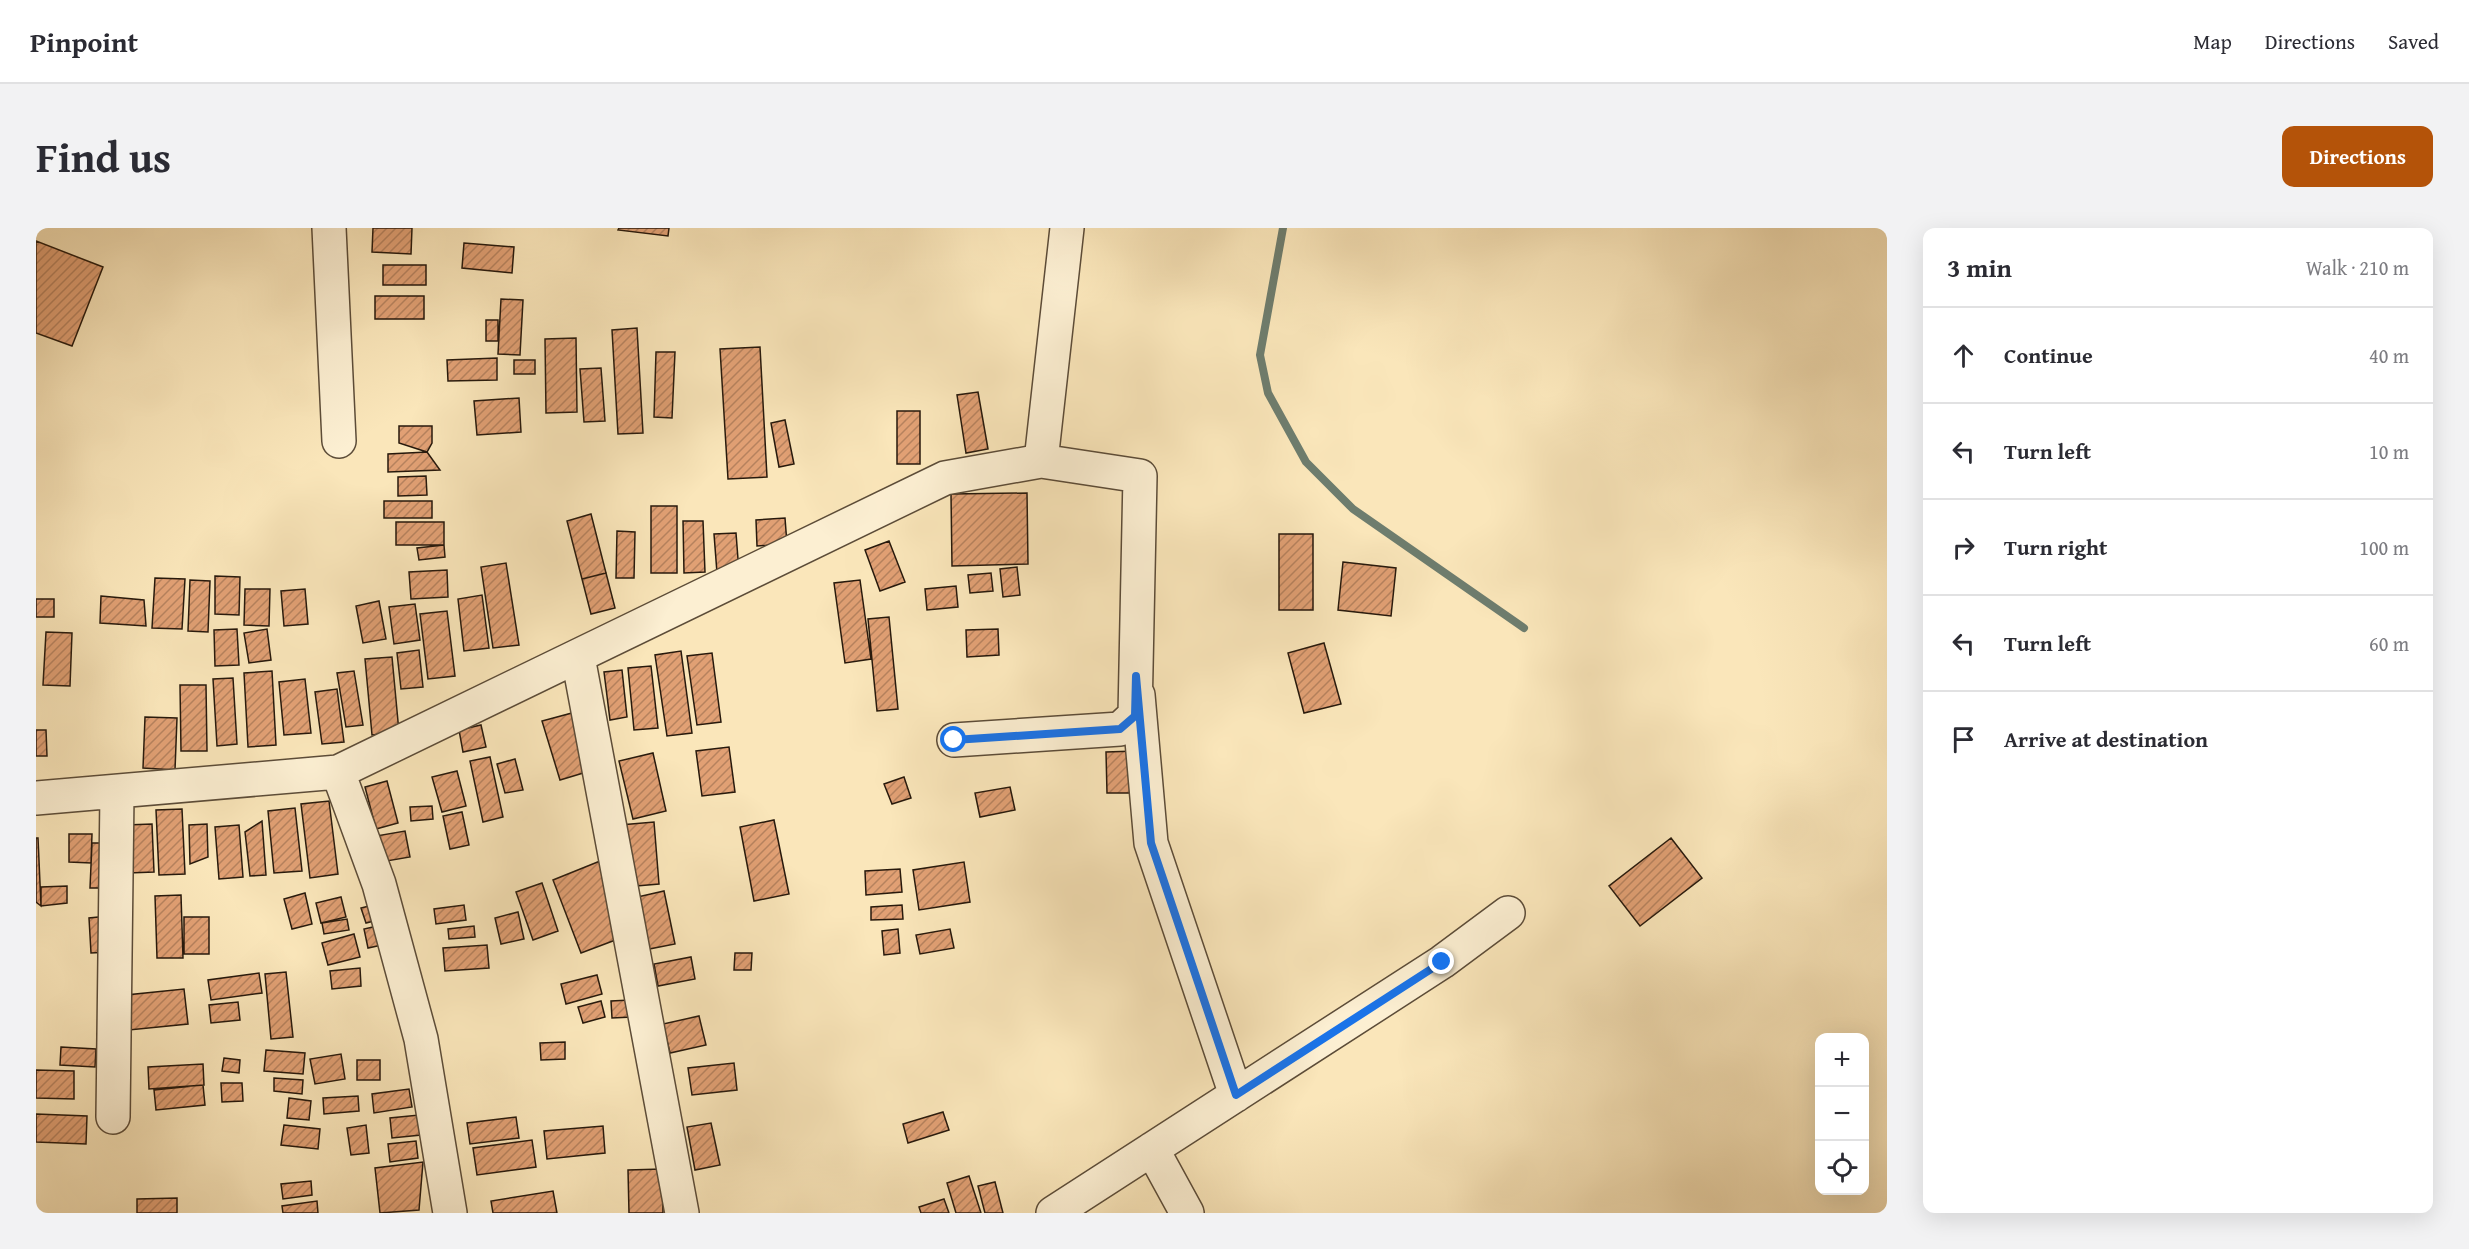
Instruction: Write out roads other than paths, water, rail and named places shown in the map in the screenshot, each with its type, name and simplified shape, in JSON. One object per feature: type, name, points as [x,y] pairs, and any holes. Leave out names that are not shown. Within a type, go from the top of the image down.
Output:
[{"type":"street","points":[[329,228],[339,441]]},
{"type":"street","points":[[1041,461],[1067,228]]},
{"type":"street","points":[[36,798],[117,793],[338,772],[945,478],[1041,461],[1140,476],[1135,716],[1120,729],[954,740]]},
{"type":"street","points":[[578,657],[681,1213]]},
{"type":"street","points":[[1136,676],[1151,843],[1236,1095]]},
{"type":"street","points":[[338,772],[379,884],[422,1039],[450,1213]]},
{"type":"street","points":[[113,1117],[117,793]]},
{"type":"street","points":[[1053,1213],[1442,962],[1508,913]]},
{"type":"street","points":[[1152,1149],[1187,1213]]},
{"type":"waterway","points":[[1283,228],[1260,355],[1268,393],[1306,462],[1353,509],[1524,628]]}]
